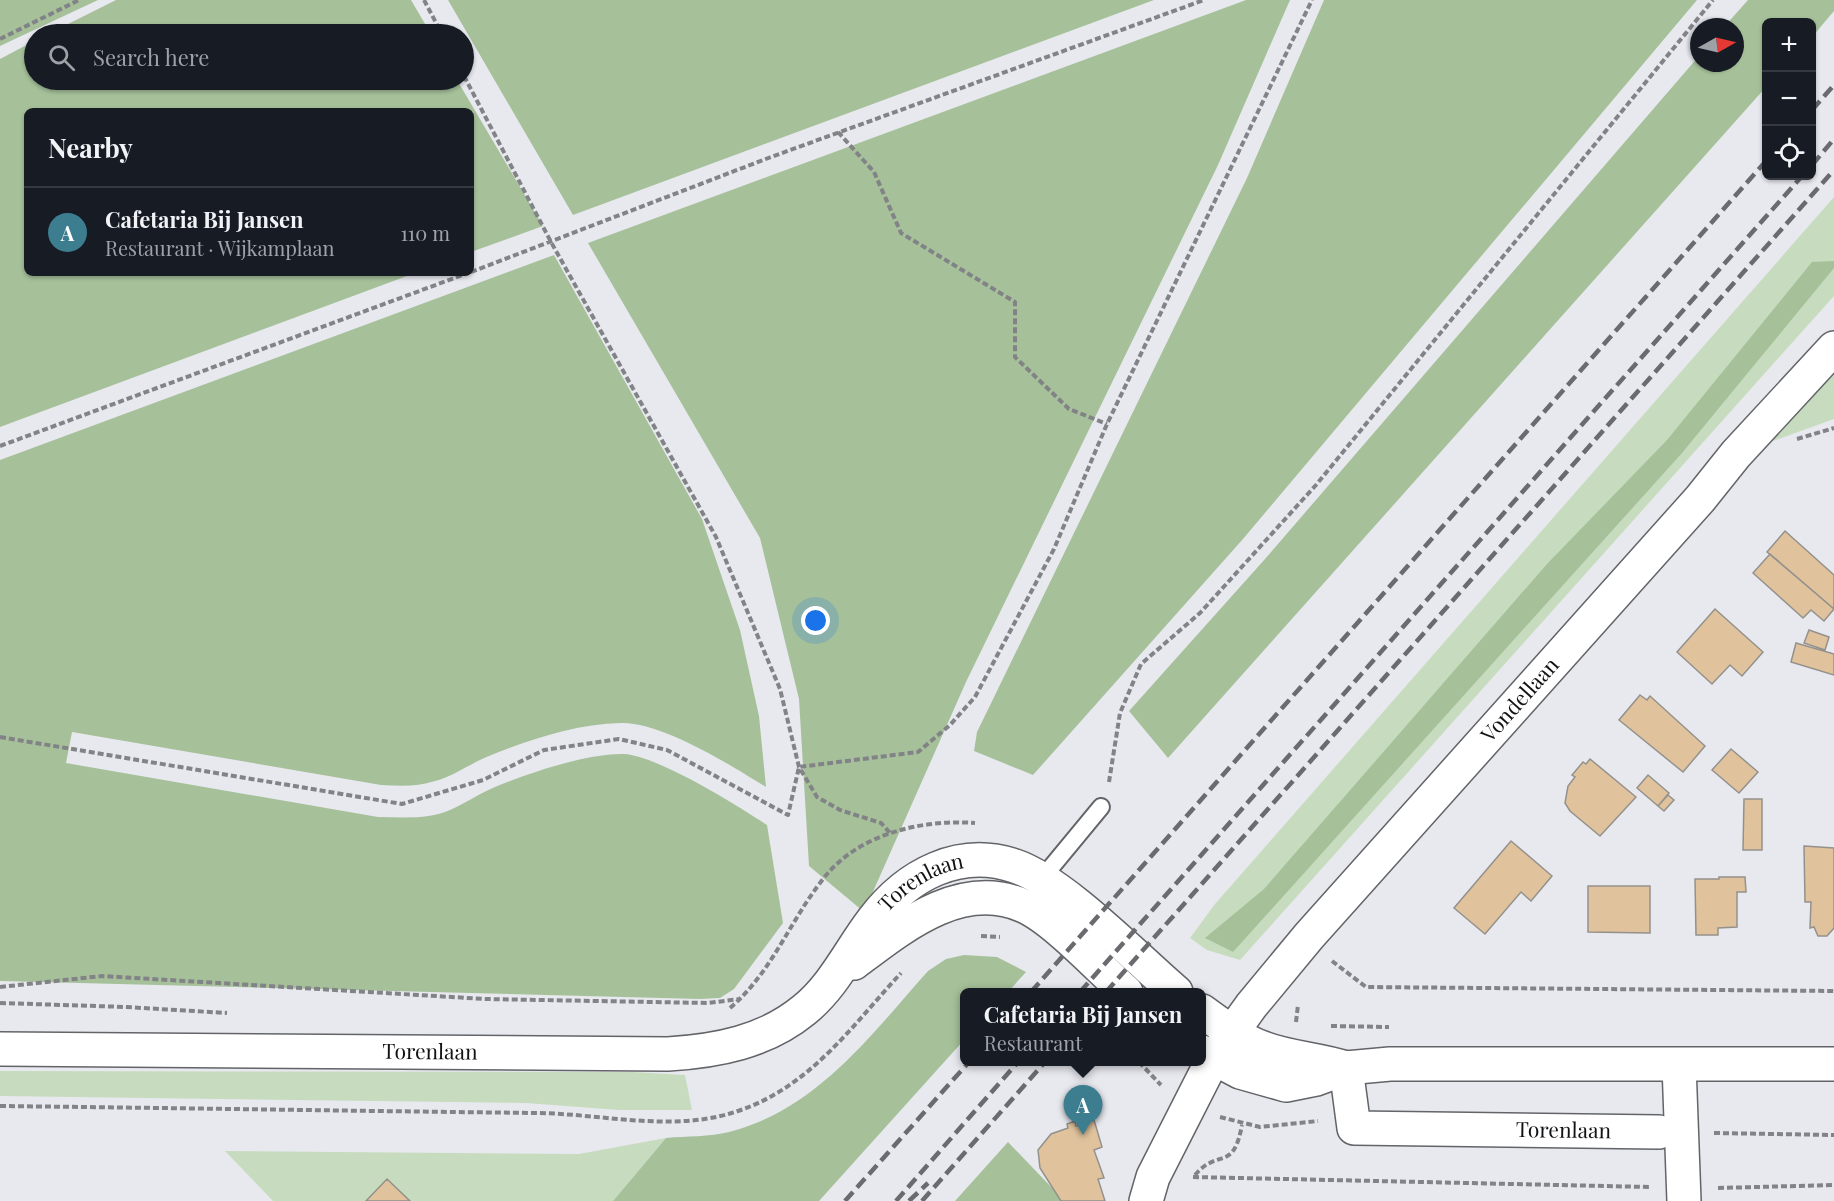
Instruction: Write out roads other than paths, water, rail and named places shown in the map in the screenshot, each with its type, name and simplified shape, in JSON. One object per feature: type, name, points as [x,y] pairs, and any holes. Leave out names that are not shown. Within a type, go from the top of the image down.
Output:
[{"type":"main road","name":"Vondellaan","points":[[1207,1056],[1231,1032],[1309,936],[1685,516],[1736,454],[1834,348]]},
{"type":"main road","name":"Torenlaan","points":[[1032,893],[1045,920],[1120,988]]},
{"type":"main road","name":"Torenlaan","points":[[0,1049],[668,1054],[711,1051],[783,1026],[807,1008],[836,976],[921,916],[972,897],[1001,899],[1032,893],[1065,896],[1170,988]]},
{"type":"main road","points":[[1206,1014],[1231,1032],[1263,1048],[1317,1059],[1346,1068]]},
{"type":"main road","points":[[1207,1056],[1263,1081],[1286,1085],[1316,1079],[1346,1068],[1436,1063],[1834,1064]]},
{"type":"main road","points":[[1679,1065],[1670,1132],[1684,1195]]},
{"type":"main road","name":"Vondellaan","points":[[1146,1201],[1158,1167],[1203,1066]]},
{"type":"main road","name":"Torenlaan","points":[[1346,1068],[1354,1128],[1670,1132]]},
{"type":"lane","points":[[1032,893],[1101,807]]},
{"type":"railway","points":[[1816,105],[1834,85]]},
{"type":"railway","points":[[1816,160],[1834,139]]},
{"type":"railway","points":[[1035,988],[1762,166]]},
{"type":"railway","points":[[1110,988],[1834,170]]},
{"type":"railway","points":[[1084,988],[1798,180]]},
{"type":"railway","points":[[845,1201],[965,1066]]},
{"type":"railway","points":[[896,1201],[1014,1066]]},
{"type":"railway","points":[[922,1201],[1041,1066]]},
{"type":"railway","points":[[909,1201],[928,1183]]},
{"type":"place","name":"Cafetaria Bij Jansen","points":[[1083,1135]]}]
